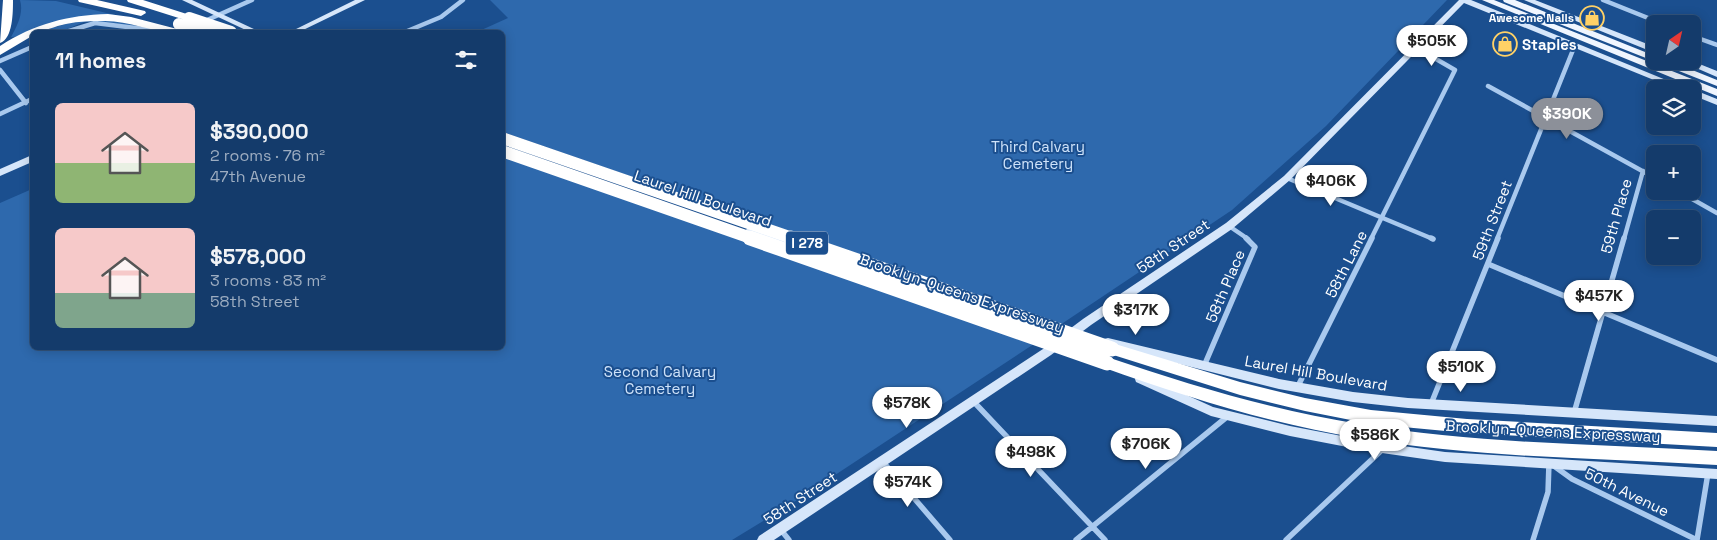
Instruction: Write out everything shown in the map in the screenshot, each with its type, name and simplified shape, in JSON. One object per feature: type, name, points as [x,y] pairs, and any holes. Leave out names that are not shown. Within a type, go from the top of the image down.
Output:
[{"type":"highway","points":[[0,3],[6,0]]},
{"type":"highway","points":[[0,8],[6,0]]},
{"type":"highway","points":[[0,40],[8,20],[6,0]]},
{"type":"highway","points":[[83,0],[184,24]]},
{"type":"highway","points":[[132,0],[196,30]]},
{"type":"highway","points":[[158,0],[184,24]]},
{"type":"highway","points":[[39,30],[85,17],[106,16],[184,24],[220,30]]},
{"type":"highway","points":[[0,52],[30,34]]},
{"type":"highway","name":"Brooklyn-Queens Expressway","points":[[505,139],[1109,356],[1174,386],[1247,408],[1358,431],[1461,443],[1717,458]]},
{"type":"highway","name":"Brooklyn-Queens Expressway","points":[[505,152],[1109,356],[1288,401],[1352,414],[1464,426],[1717,440]]},
{"type":"highway","points":[[1651,436],[1717,431]]},
{"type":"main road","points":[[186,0],[252,30]]},
{"type":"main road","points":[[298,30],[361,0]]},
{"type":"main road","points":[[1464,0],[1662,80]]},
{"type":"main road","name":"58th Street","points":[[764,540],[973,401],[1229,226],[1287,178],[1464,0]]},
{"type":"main road","points":[[1486,0],[1717,93]]},
{"type":"main road","points":[[1507,0],[1646,55]]},
{"type":"main road","points":[[1528,0],[1646,46]]},
{"type":"main road","points":[[1560,30],[1585,44],[1612,55],[1620,63]]},
{"type":"main road","points":[[1626,38],[1635,47],[1646,51]]},
{"type":"main road","points":[[1701,68],[1717,74]]},
{"type":"main road","points":[[1684,70],[1717,83]]},
{"type":"main road","points":[[1686,70],[1694,74]]},
{"type":"main road","points":[[1701,96],[1717,102]]},
{"type":"main road","name":"Laurel Hill Boulevard","points":[[505,145],[1064,339],[1092,338],[1298,388],[1353,397],[1431,404],[1717,421]]},
{"type":"main road","points":[[0,173],[30,159]]},
{"type":"main road","name":"Laurel Hill Boulevard","points":[[1064,339],[1074,348],[1191,403],[1229,416],[1297,432],[1445,457],[1713,474]]},
{"type":"street","points":[[184,24],[218,15],[252,0]]},
{"type":"street","points":[[410,30],[441,17],[463,0]]},
{"type":"street","points":[[1603,0],[1646,17]]},
{"type":"street","points":[[72,30],[88,24],[148,30]]},
{"type":"street","points":[[1701,39],[1717,45]]},
{"type":"street","name":"59th Street","points":[[1431,404],[1575,45]]},
{"type":"street","points":[[0,61],[30,48]]},
{"type":"street","name":"58th Lane","points":[[1298,388],[1455,70],[1417,48]]},
{"type":"street","points":[[0,70],[26,103]]},
{"type":"street","points":[[1488,86],[1646,173]]},
{"type":"street","points":[[0,114],[30,100]]},
{"type":"street","name":"59th Place","points":[[1574,413],[1643,171]]},
{"type":"street","points":[[1287,178],[1433,239]]},
{"type":"street","points":[[1694,200],[1717,213]]},
{"type":"street","name":"58th Place","points":[[1204,366],[1255,247],[1251,241],[1229,226]]},
{"type":"street","points":[[1488,264],[1717,360]]},
{"type":"street","points":[[973,401],[1105,540]]},
{"type":"street","points":[[1076,540],[1229,416]]},
{"type":"street","points":[[1286,540],[1383,448]]},
{"type":"street","points":[[882,462],[950,540]]},
{"type":"street","points":[[1533,540],[1551,474],[1549,463]]},
{"type":"street","name":"50th Avenue","points":[[1549,463],[1572,479],[1697,540]]},
{"type":"street","points":[[1697,540],[1713,474]]},
{"type":"street","points":[[781,529],[789,540]]},
{"type":"green space","points":[[20,0],[56,1],[115,15],[70,19],[30,30],[20,36],[11,37],[18,24]]},
{"type":"green space","name":"Third Calvary Cemetery","points":[[490,0],[1447,0],[1326,126],[1232,210],[1060,325],[505,133],[505,30],[481,30],[508,18]]},
{"type":"green space","points":[[110,19],[147,28],[94,21],[84,22],[65,30],[45,30],[80,20]]},
{"type":"green space","name":"Second Calvary Cemetery","points":[[505,156],[1037,342],[791,504],[732,540],[0,540],[0,203],[30,190],[30,350],[505,350]]},
{"type":"place","name":"Awesome Nails","points":[[1592,18]]},
{"type":"place","name":"Staples","points":[[1505,44]]}]
